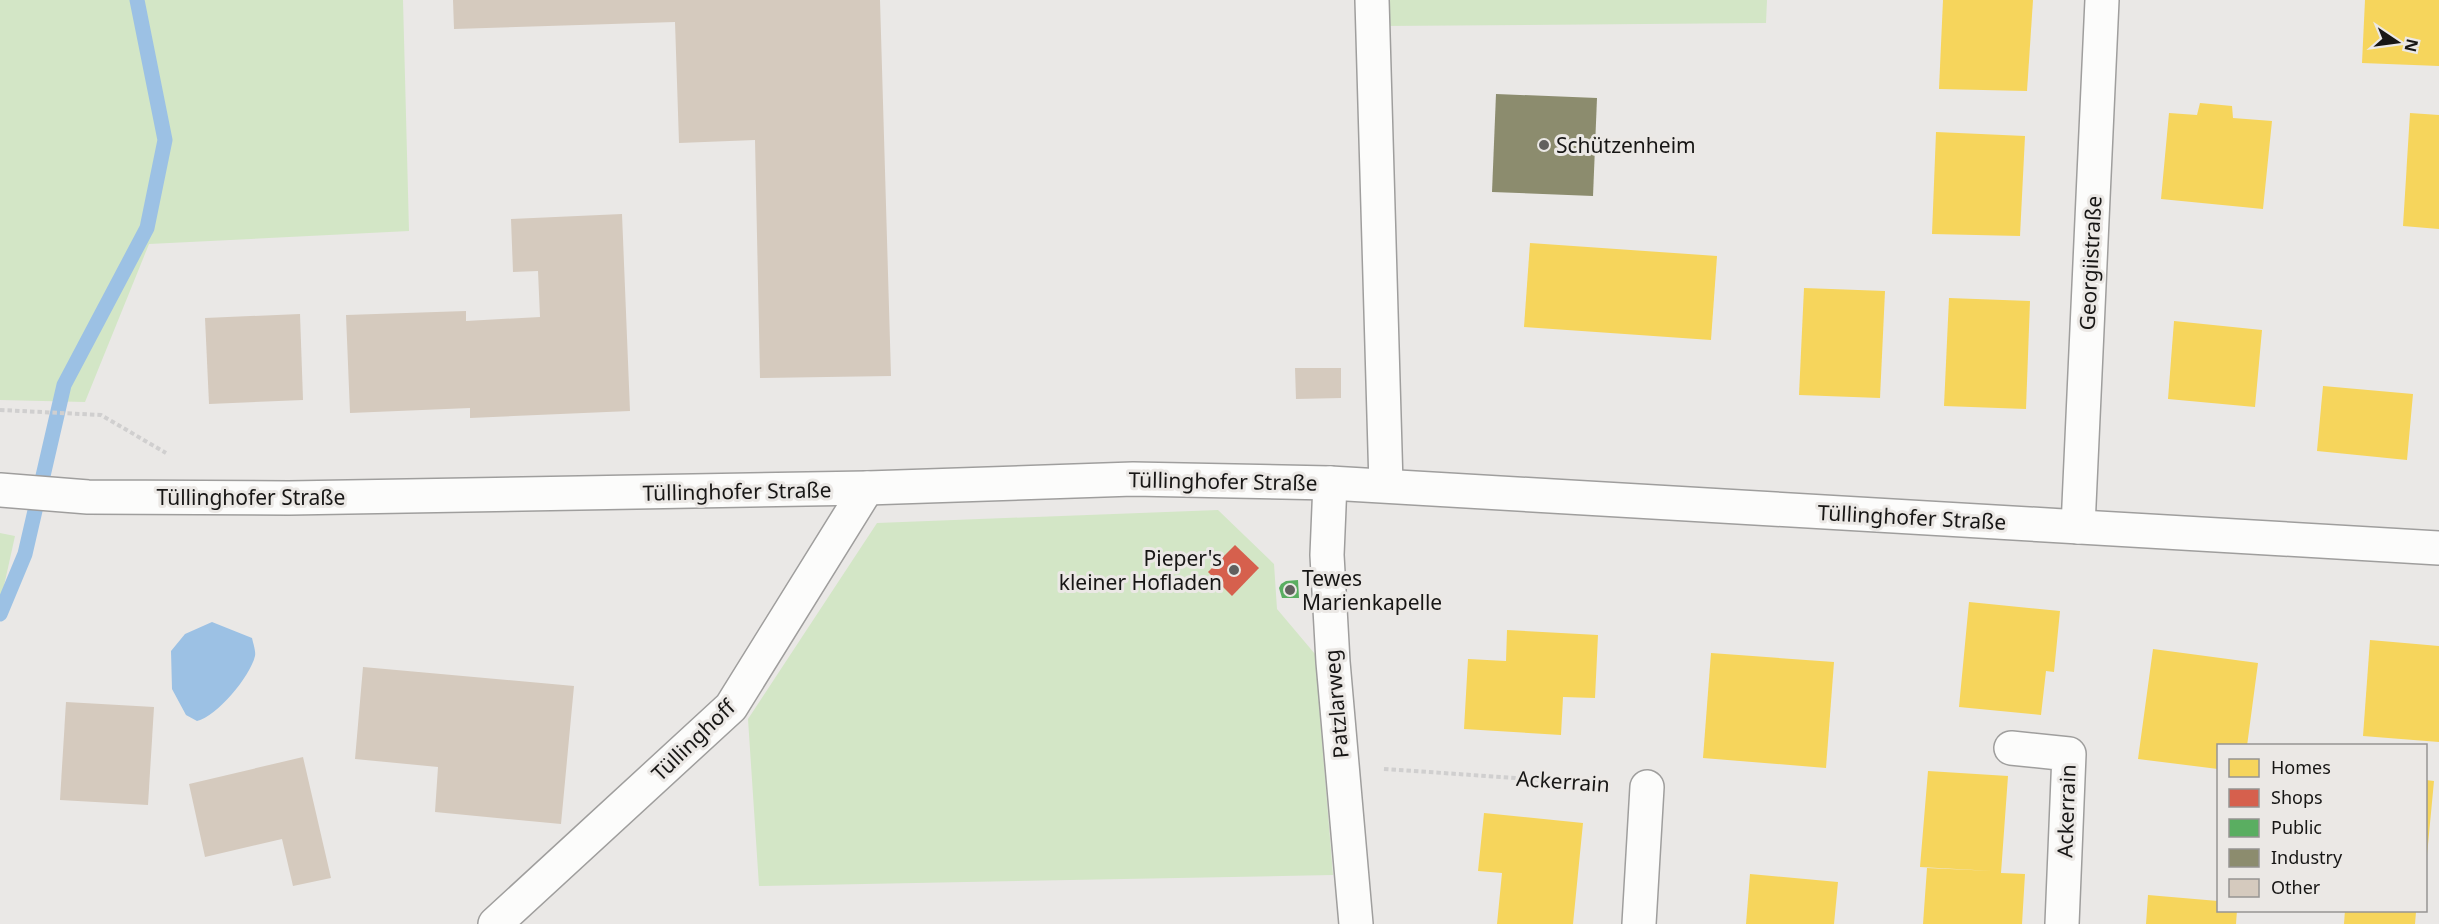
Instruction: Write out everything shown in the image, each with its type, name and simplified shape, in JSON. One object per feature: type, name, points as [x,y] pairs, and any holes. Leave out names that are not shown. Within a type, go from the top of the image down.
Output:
[{"type":"main road","points":[[1372,0],[1386,485]]},
{"type":"main road","name":"Georgiistraße","points":[[2078,527],[2102,0]]},
{"type":"main road","name":"Tüllinghofer Straße","points":[[0,490],[88,497],[289,498],[867,488],[1133,479],[1330,483],[2439,548]]},
{"type":"main road","name":"Patzlarweg","points":[[1330,483],[1327,555],[1341,765],[1356,924]]},
{"type":"main road","name":"Tüllinghoff","points":[[495,924],[731,707],[867,488]]},
{"type":"main road","name":"Ackerrain","points":[[2011,748],[2069,754],[2062,924]]},
{"type":"main road","points":[[1640,924],[1647,787]]},
{"type":"path","points":[[0,410],[101,415]]},
{"type":"path","name":"Ackerrain","points":[[1341,765],[1647,787]]},
{"type":"green space","points":[[0,0],[403,0],[409,231],[149,244],[85,402],[0,400]]},
{"type":"green space","points":[[1384,0],[1767,0],[1766,23],[1384,26]]},
{"type":"green space","points":[[1218,510],[1274,564],[1277,609],[1315,654],[1333,875],[759,886],[748,719],[877,523]]},
{"type":"green space","points":[[0,533],[15,536],[0,604]]},
{"type":"water","points":[[212,622],[252,638],[255,656],[247,674],[232,694],[214,712],[197,721],[186,715],[172,689],[171,651],[185,634]]},
{"type":"building: Homes","points":[[1943,0],[2033,0],[2027,91],[1939,89]]},
{"type":"building: Homes","points":[[2365,0],[2439,0],[2439,66],[2362,63]]},
{"type":"building: Homes","points":[[2200,103],[2232,106],[2233,118],[2272,121],[2263,209],[2161,199],[2169,113],[2197,115]]},
{"type":"building: Homes","points":[[2410,113],[2439,115],[2439,229],[2403,226]]},
{"type":"building: Homes","points":[[1936,132],[2025,136],[2020,236],[1932,234]]},
{"type":"building: Homes","points":[[1530,243],[1717,256],[1711,340],[1524,327]]},
{"type":"building: Homes","points":[[1804,288],[1885,291],[1880,398],[1799,395]]},
{"type":"building: Homes","points":[[1949,298],[2030,301],[2026,409],[1944,406]]},
{"type":"building: Homes","points":[[2174,321],[2262,330],[2255,407],[2168,399]]},
{"type":"building: Homes","points":[[2323,386],[2413,394],[2407,460],[2317,451]]},
{"type":"building: Homes","points":[[1969,602],[2060,611],[2054,672],[2046,671],[2041,715],[1959,707]]},
{"type":"building: Homes","points":[[1507,630],[1598,635],[1595,698],[1563,697],[1561,735],[1464,729],[1468,659],[1506,661]]},
{"type":"building: Homes","points":[[2370,640],[2439,646],[2439,742],[2363,736]]},
{"type":"building: Homes","points":[[2153,649],[2258,663],[2247,744],[2217,744],[2217,769],[2138,759]]},
{"type":"building: Homes","points":[[1711,653],[1834,662],[1826,768],[1703,758]]},
{"type":"building: Homes","points":[[1928,771],[2008,776],[2001,873],[2025,874],[2022,924],[1923,924],[1927,868],[1993,871],[1920,867]]},
{"type":"building: Homes","points":[[2427,780],[2434,781],[2427,855]]},
{"type":"building: Homes","points":[[1484,813],[1583,823],[1573,924],[1497,924],[1502,873],[1478,871]]},
{"type":"building: Homes","points":[[1750,874],[1838,882],[1834,924],[1746,924]]},
{"type":"building: Homes","points":[[2148,895],[2217,901],[2217,912],[2237,912],[2236,924],[2146,924]]},
{"type":"building: Homes","points":[[2345,912],[2416,912],[2415,924],[2344,924]]},
{"type":"building: Shops","name":"Pieper's kleiner Hofladen","points":[[1235,545],[1259,568],[1232,596],[1208,572]]},
{"type":"building: Public","points":[[1298,580],[1299,598],[1282,598],[1279,588],[1281,584]]},
{"type":"building: Industry","name":"Schützenheim","points":[[1496,94],[1597,98],[1593,196],[1492,192]]},
{"type":"building: Other","points":[[453,0],[880,0],[891,376],[760,378],[755,140],[679,143],[675,22],[454,29]]},
{"type":"building: Other","points":[[622,214],[630,411],[470,418],[470,408],[350,413],[346,315],[466,311],[466,321],[540,317],[538,271],[513,272],[511,219]]},
{"type":"building: Other","points":[[300,314],[303,400],[209,404],[205,318]]},
{"type":"building: Other","points":[[1295,368],[1341,368],[1341,398],[1296,399]]},
{"type":"building: Other","points":[[363,667],[574,686],[561,824],[435,812],[438,767],[355,759]]},
{"type":"building: Other","points":[[66,702],[154,707],[148,805],[60,800]]},
{"type":"building: Other","points":[[303,757],[331,878],[293,886],[282,839],[205,857],[189,784]]},
{"type":"waterway","points":[[0,614],[25,554],[64,385],[147,228],[165,140],[137,0]]},
{"type":"place","name":"Schützenheim","points":[[1544,145]]},
{"type":"place","name":"Pieper's kleiner Hofladen","points":[[1234,570]]},
{"type":"place","name":"Tewes Marienkapelle","points":[[1290,590]]}]
